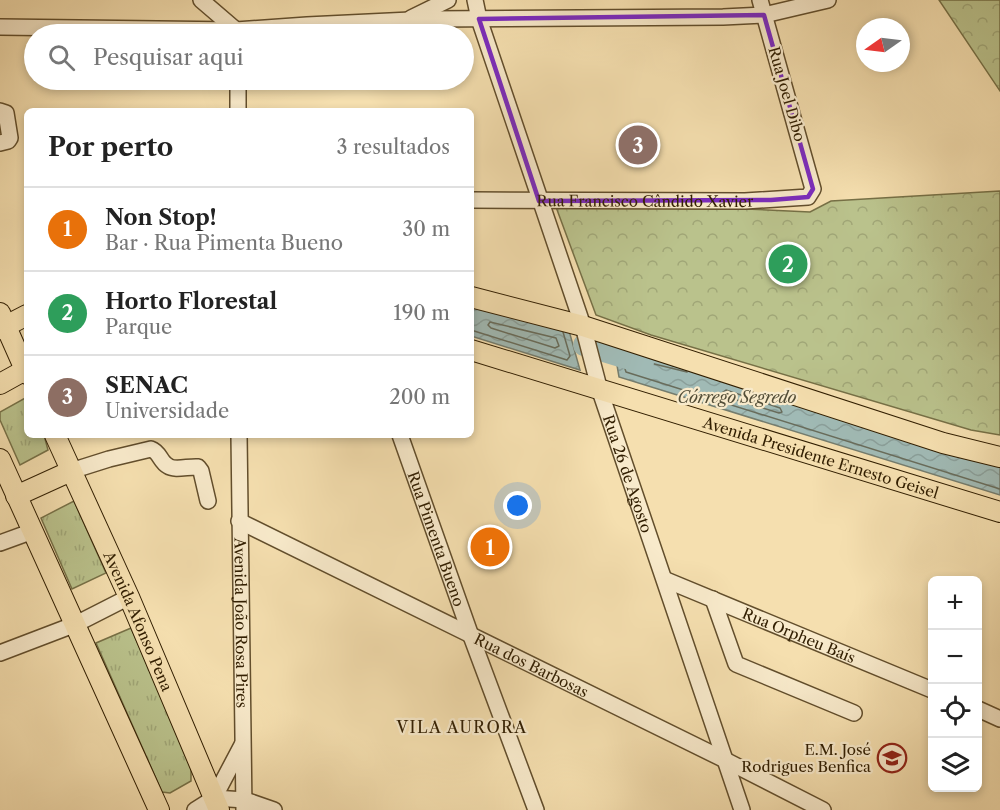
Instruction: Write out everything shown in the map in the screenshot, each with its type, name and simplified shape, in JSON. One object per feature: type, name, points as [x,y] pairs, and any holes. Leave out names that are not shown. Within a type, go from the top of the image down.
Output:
[{"type":"main road","points":[[474,298],[584,330],[942,443],[1000,457]]},
{"type":"main road","points":[[24,316],[4,326],[24,366]]},
{"type":"main road","name":"Avenida Presidente Ernesto Geisel","points":[[474,352],[598,381],[1000,512]]},
{"type":"main road","points":[[0,384],[24,369]]},
{"type":"main road","name":"Avenida Afonso Pena","points":[[56,438],[129,597],[217,804]]},
{"type":"main road","points":[[0,459],[159,810]]},
{"type":"main road","points":[[16,496],[71,471]]},
{"type":"street","points":[[201,0],[227,24]]},
{"type":"street","points":[[403,22],[448,0]]},
{"type":"street","name":"Rua 26 de Agosto","points":[[475,0],[478,19],[584,330],[598,381],[742,810]]},
{"type":"street","points":[[339,24],[478,19],[723,17],[762,7],[828,0]]},
{"type":"street","name":"Rua Joel Dibo","points":[[762,7],[813,189]]},
{"type":"street","points":[[0,27],[24,28]]},
{"type":"street","points":[[238,90],[238,108]]},
{"type":"street","points":[[0,111],[6,113],[10,138],[0,143]]},
{"type":"street","name":"Rua Francisco Cândido Xavier","points":[[474,200],[771,200],[808,197],[813,189]]},
{"type":"street","name":"Avenida João Rosa Pires","points":[[239,438],[244,742],[252,806]]},
{"type":"street","name":"Rua Pimenta Bueno","points":[[401,438],[536,810]]},
{"type":"street","points":[[71,471],[151,448],[156,450],[167,466],[198,467],[208,501]]},
{"type":"street","name":"Rua dos Barbosas","points":[[239,521],[823,810]]},
{"type":"street","points":[[0,543],[33,531]]},
{"type":"street","name":"Rua Orpheu Baís","points":[[666,580],[928,688]]},
{"type":"street","points":[[0,653],[76,624],[129,597]]},
{"type":"street","points":[[713,599],[736,664],[854,713]]},
{"type":"street","points":[[982,711],[1000,719]]},
{"type":"street","points":[[217,804],[244,742]]},
{"type":"street","points":[[195,810],[217,804],[274,810]]},
{"type":"highlighted area","points":[[764,15],[813,189],[808,197],[771,200],[539,201],[479,19]]},
{"type":"green space","points":[[939,0],[1000,0],[1000,91]]},
{"type":"green space","points":[[1000,191],[1000,435],[971,430],[651,335],[596,315],[556,207],[810,212],[831,201]]},
{"type":"green space","points":[[24,399],[24,438],[45,438],[48,450],[20,465],[0,420],[0,412]]},
{"type":"green space","points":[[74,501],[106,573],[72,589],[41,518]]},
{"type":"green space","points":[[131,628],[191,765],[191,781],[170,793],[162,792],[96,643]]},
{"type":"water","points":[[474,304],[568,327],[580,370],[474,337]]},
{"type":"water","name":"Córrego Segredo","points":[[614,348],[658,357],[1000,462],[1000,495],[619,377]]},
{"type":"waterway","name":"Córrego Segredo","points":[[584,345],[643,363]]},
{"type":"place","name":"SENAC","points":[[638,145]]},
{"type":"place","name":"Horto Florestal","points":[[788,264]]},
{"type":"place","name":"Non Stop!","points":[[490,547]]},
{"type":"place","name":"E.M. José Rodrigues Benfica","points":[[892,758]]},
{"type":"district","name":"VILA AURORA","points":[[462,727]]}]
